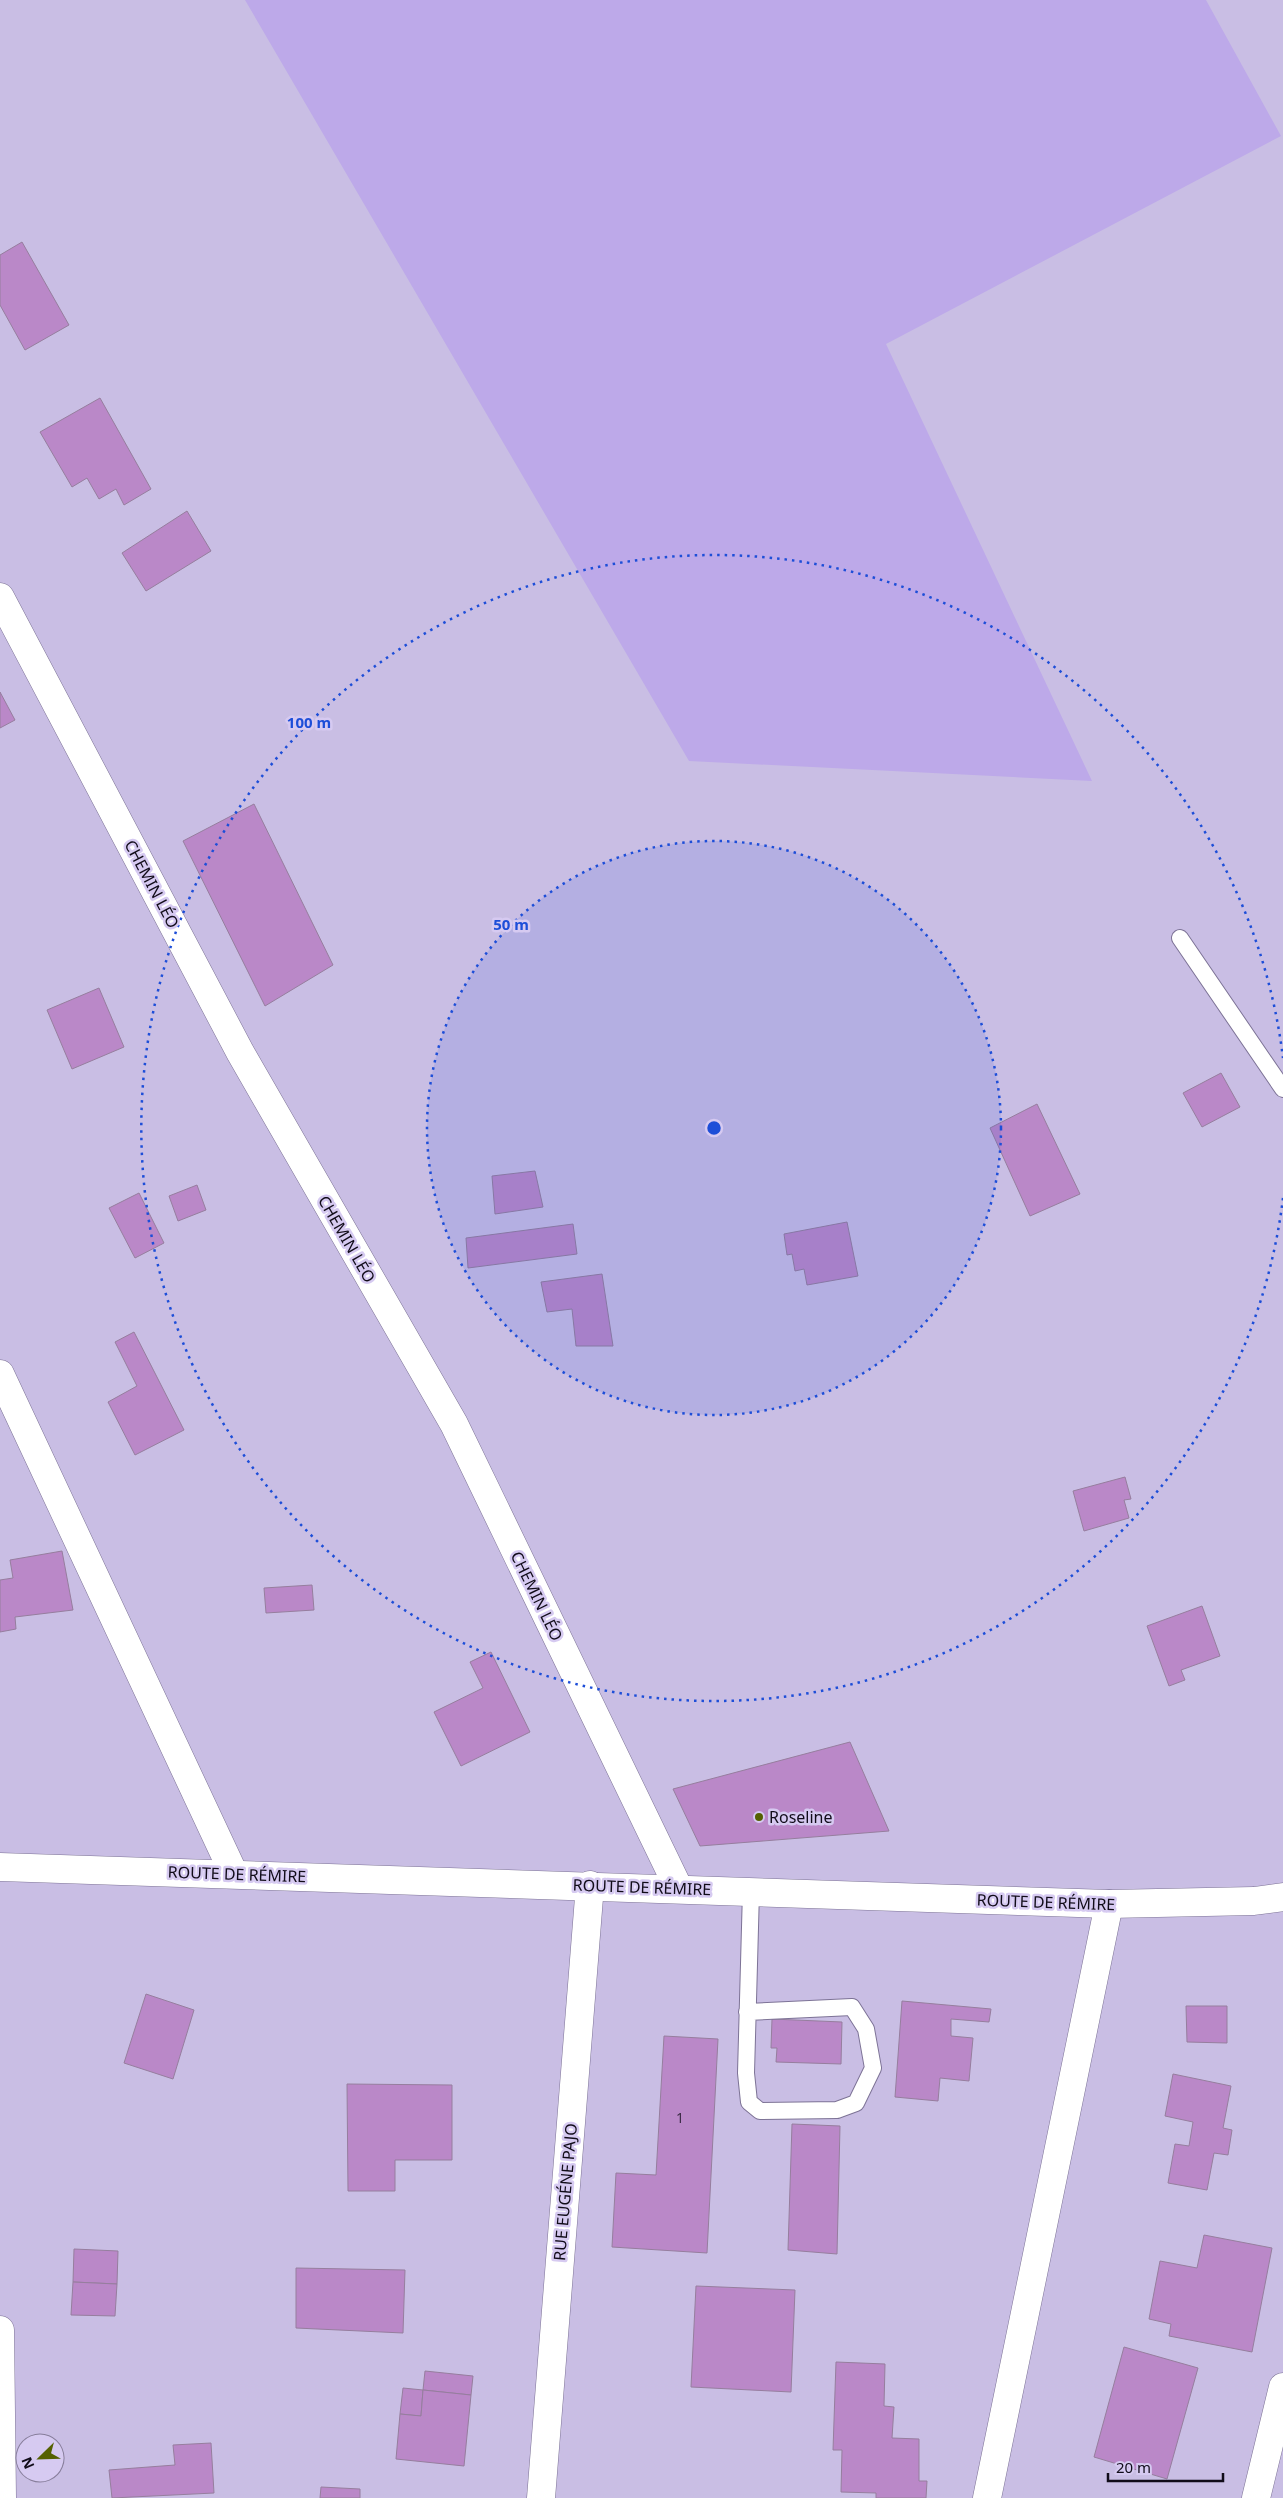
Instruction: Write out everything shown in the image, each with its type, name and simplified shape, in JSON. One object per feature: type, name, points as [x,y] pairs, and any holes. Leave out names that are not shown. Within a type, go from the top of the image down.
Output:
[{"type":"street","name":"CHEMIN LÉO","points":[[0,597],[240,1052],[454,1424],[679,1889]]},
{"type":"street","points":[[0,1374],[234,1874]]},
{"type":"street","name":"ROUTE DE RÉMIRE","points":[[0,1867],[590,1885],[1110,1904],[1254,1900],[1283,1897]]},
{"type":"street","name":"RUE EUGÉNE PAJO","points":[[541,2498],[590,1885]]},
{"type":"street","points":[[987,2498],[1110,1904]]},
{"type":"street","points":[[0,2330],[2,2498]]},
{"type":"street","points":[[1256,2498],[1283,2387]]},
{"type":"lane","points":[[1180,938],[1283,1089]]},
{"type":"lane","points":[[748,2012],[852,2007],[866,2029],[873,2068],[856,2103],[837,2110],[760,2111],[749,2102],[746,2073],[751,1891]]},
{"type":"shaded area","points":[[245,0],[1206,0],[1281,136],[886,344],[1092,781],[689,761]]},
{"type":"building","points":[[22,242],[69,325],[25,350],[0,305],[0,255]]},
{"type":"building","points":[[100,398],[151,489],[124,505],[116,489],[99,499],[87,478],[72,487],[40,432]]},
{"type":"building","points":[[187,511],[211,551],[146,591],[122,553]]},
{"type":"building","points":[[0,692],[15,720],[0,728]]},
{"type":"building","points":[[254,804],[333,965],[265,1006],[183,841]]},
{"type":"building","points":[[99,988],[124,1047],[72,1069],[47,1010]]},
{"type":"building","points":[[1221,1073],[1240,1107],[1202,1127],[1183,1093]]},
{"type":"building","points":[[1037,1104],[1080,1194],[1030,1216],[990,1128]]},
{"type":"building","points":[[535,1171],[543,1207],[495,1214],[492,1176]]},
{"type":"building","points":[[197,1185],[206,1210],[178,1221],[169,1196]]},
{"type":"building","points":[[139,1193],[164,1243],[135,1258],[109,1208]]},
{"type":"building","points":[[847,1222],[858,1276],[807,1285],[804,1269],[795,1271],[792,1254],[787,1255],[784,1234]]},
{"type":"building","points":[[573,1224],[577,1254],[468,1268],[466,1238]]},
{"type":"building","points":[[602,1274],[613,1346],[576,1346],[572,1309],[547,1312],[541,1282]]},
{"type":"building","points":[[134,1332],[184,1430],[135,1455],[108,1402],[137,1386],[115,1342]]},
{"type":"building","points":[[1125,1477],[1131,1499],[1124,1500],[1129,1518],[1084,1531],[1073,1491]]},
{"type":"building","points":[[62,1551],[73,1610],[15,1617],[16,1629],[0,1632],[0,1580],[13,1578],[10,1560]]},
{"type":"building","points":[[312,1585],[314,1610],[266,1613],[264,1588]]},
{"type":"building","points":[[1202,1606],[1220,1656],[1181,1670],[1185,1680],[1169,1686],[1147,1626]]},
{"type":"building","points":[[491,1652],[530,1732],[461,1766],[434,1712],[483,1688],[470,1662]]},
{"type":"building","points":[[850,1742],[889,1831],[700,1846],[673,1789]]},
{"type":"building","points":[[146,1994],[194,2010],[173,2079],[124,2063]]},
{"type":"building","points":[[902,2001],[991,2009],[989,2022],[951,2019],[951,2036],[973,2038],[969,2081],[940,2078],[938,2101],[895,2097]]},
{"type":"building","points":[[1186,2006],[1227,2006],[1227,2043],[1187,2042]]},
{"type":"building","points":[[772,2019],[842,2022],[841,2064],[776,2062],[777,2048],[771,2048]]},
{"type":"building","points":[[664,2036],[718,2039],[707,2253],[612,2247],[616,2173],[656,2175]]},
{"type":"building","points":[[1173,2074],[1231,2086],[1223,2128],[1232,2130],[1228,2155],[1214,2153],[1207,2190],[1168,2183],[1175,2144],[1189,2146],[1193,2122],[1165,2116]]},
{"type":"building","points":[[347,2084],[452,2085],[452,2160],[395,2160],[395,2191],[348,2191]]},
{"type":"building","points":[[792,2124],[840,2126],[837,2254],[788,2250]]},
{"type":"building","points":[[1204,2235],[1272,2248],[1252,2352],[1169,2336],[1171,2324],[1149,2319],[1160,2261],[1197,2268]]},
{"type":"building","points":[[74,2249],[118,2251],[117,2284],[73,2282]]},
{"type":"building","points":[[296,2268],[405,2270],[403,2333],[296,2328]]},
{"type":"building","points":[[73,2282],[117,2284],[115,2316],[71,2315]]},
{"type":"building","points":[[696,2286],[795,2290],[791,2392],[691,2387]]},
{"type":"building","points":[[1124,2347],[1198,2368],[1167,2479],[1094,2457]]},
{"type":"building","points":[[836,2362],[885,2364],[884,2406],[894,2407],[892,2438],[919,2439],[919,2481],[927,2481],[926,2498],[876,2498],[876,2493],[841,2492],[842,2450],[833,2450]]},
{"type":"building","points":[[425,2371],[473,2376],[471,2395],[423,2390]]},
{"type":"building","points":[[403,2388],[423,2390],[421,2416],[400,2414]]},
{"type":"building","points":[[423,2390],[471,2395],[464,2466],[396,2459],[400,2414],[421,2416]]},
{"type":"building","points":[[211,2443],[214,2493],[112,2498],[109,2470],[175,2465],[173,2445]]},
{"type":"building","points":[[321,2487],[360,2489],[360,2498],[320,2498]]},
{"type":"place","name":"Roseline","points":[[759,1817]]}]
